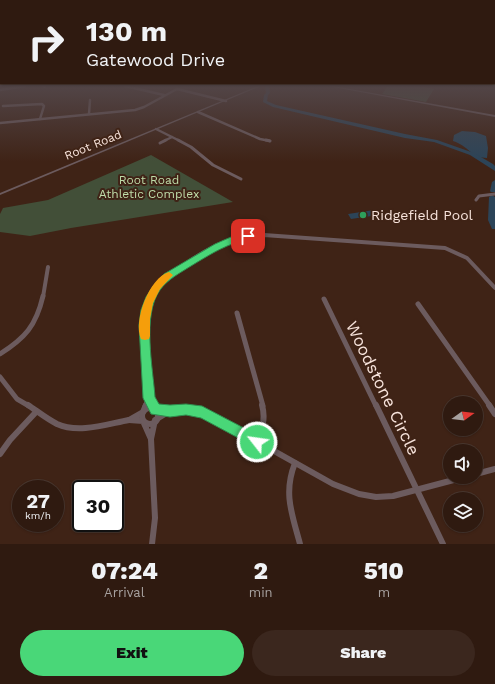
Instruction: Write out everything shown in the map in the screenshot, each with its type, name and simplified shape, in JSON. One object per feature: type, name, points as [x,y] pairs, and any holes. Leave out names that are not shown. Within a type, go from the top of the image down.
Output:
[{"type":"street","points":[[40,119],[42,111]]},
{"type":"street","points":[[0,123],[115,111]]},
{"type":"street","points":[[469,111],[495,116]]},
{"type":"street","points":[[198,112],[260,139],[270,141]]},
{"type":"street","name":"Root Road","points":[[0,194],[198,112]]},
{"type":"street","points":[[156,129],[193,148],[213,165],[240,178]]},
{"type":"street","points":[[160,143],[172,137]]},
{"type":"street","points":[[476,200],[479,196],[495,194]]},
{"type":"street","points":[[152,544],[155,518],[151,439],[155,420],[158,415],[149,398],[144,319],[151,297],[160,284],[171,273],[214,248],[234,239],[254,236],[274,236],[445,248],[468,259],[495,288]]},
{"type":"street","points":[[0,354],[23,338],[36,320],[40,311],[48,267]]},
{"type":"street","name":"Woodstone Circle","points":[[324,299],[443,544]]},
{"type":"street","points":[[418,304],[495,414]]},
{"type":"street","points":[[238,313],[264,415],[263,427],[257,442]]},
{"type":"street","points":[[0,377],[14,396],[36,412],[58,424],[71,428],[93,428],[130,420],[148,423],[170,411]]},
{"type":"street","points":[[149,398],[142,417],[151,439]]},
{"type":"street","points":[[130,420],[150,408],[155,410],[170,411],[186,409],[202,412],[342,489],[363,495],[388,496],[443,483]]},
{"type":"street","points":[[0,454],[36,412]]},
{"type":"street","points":[[295,463],[288,480],[288,496],[300,544]]},
{"type":"street","points":[[483,472],[495,469]]},
{"type":"green space","name":"Root Road Athletic Complex","points":[[151,155],[233,202],[30,236],[0,232],[0,214],[3,208],[48,200]]},
{"type":"water","points":[[462,131],[475,132],[486,136],[488,148],[487,158],[473,154],[463,146],[453,141],[454,135]]},
{"type":"water","name":"Ridgefield Pool","points":[[374,210],[378,215],[351,219],[348,214]]},
{"type":"waterway","points":[[298,111],[405,136],[435,141],[472,154],[495,169]]},
{"type":"waterway","points":[[493,191],[495,182]]},
{"type":"waterway","points":[[492,197],[491,220],[495,227]]},
{"type":"slow traffic","points":[[145,336],[144,319],[148,303],[157,287],[169,275]]},
{"type":"place","name":"Ridgefield Pool","points":[[363,215]]},
{"type":"route","points":[[248,236],[223,243],[171,273],[157,287],[151,297],[146,310],[144,325],[149,398],[155,410],[170,411],[186,409],[202,412],[257,442]]}]
